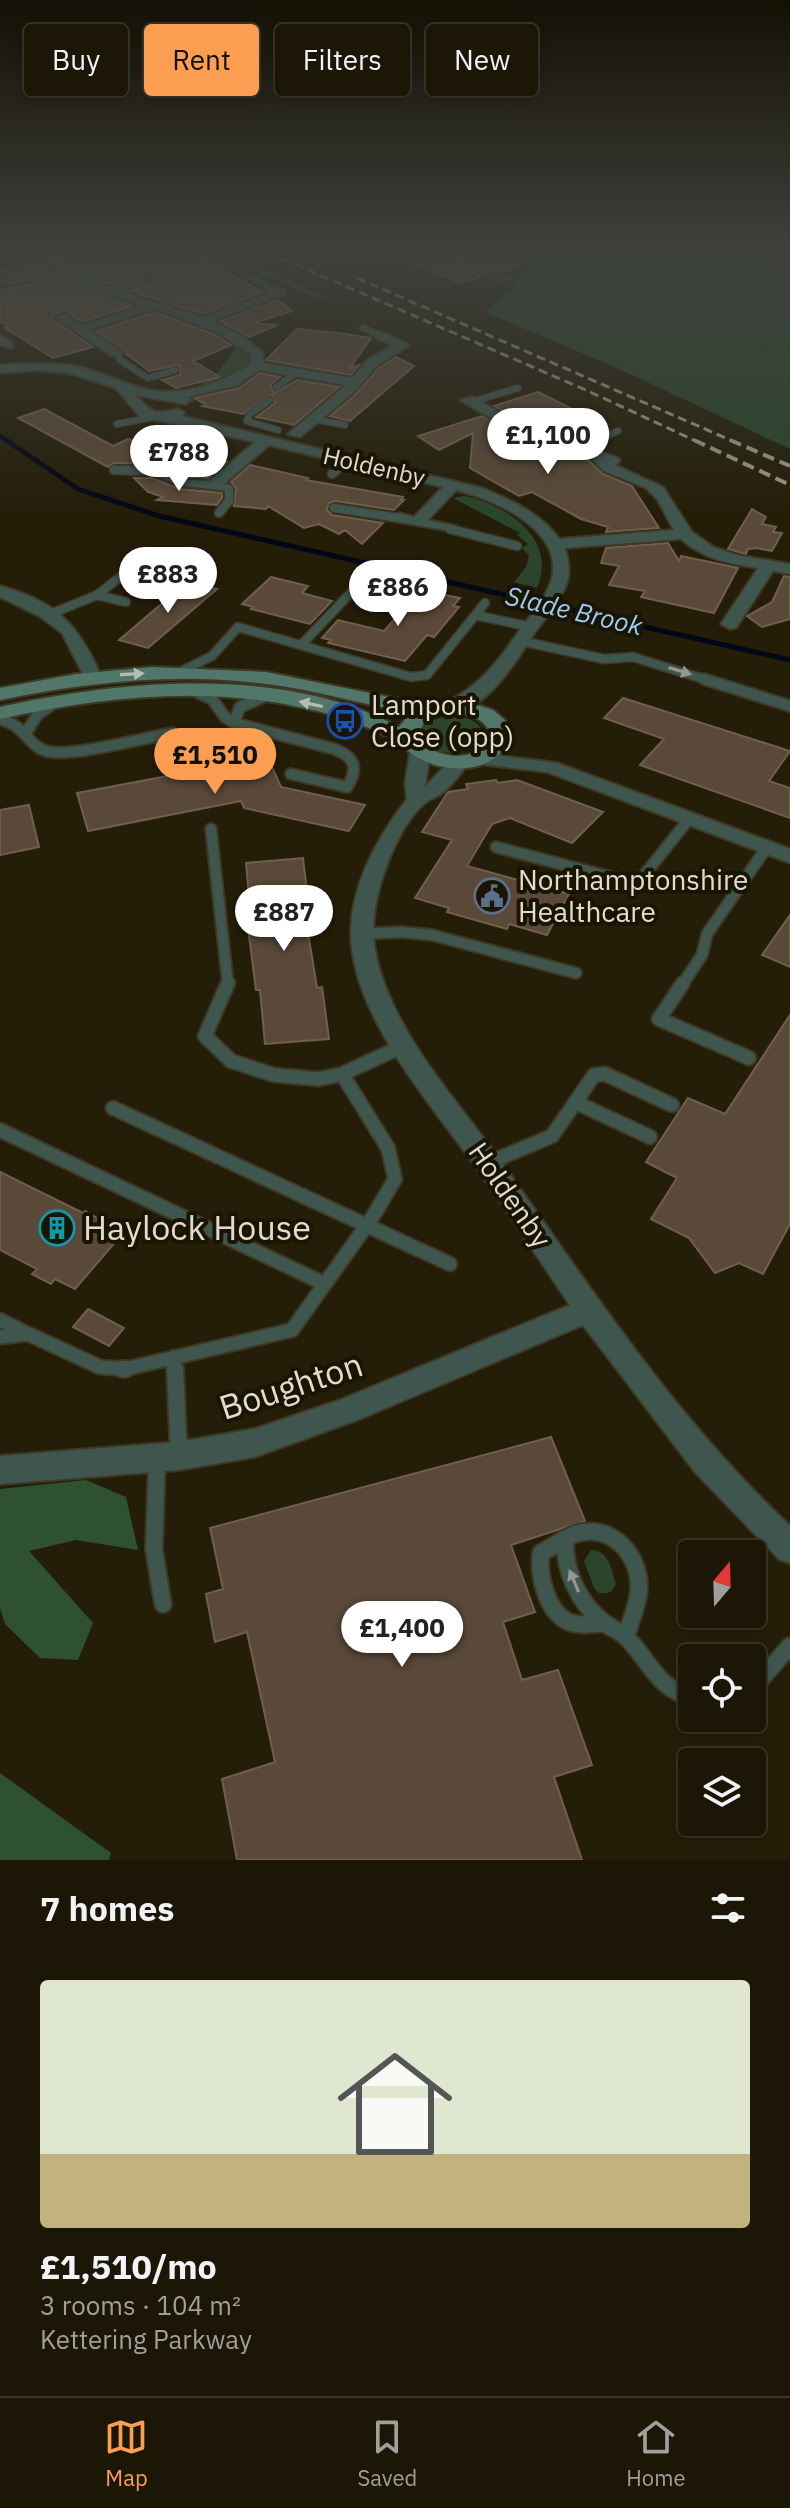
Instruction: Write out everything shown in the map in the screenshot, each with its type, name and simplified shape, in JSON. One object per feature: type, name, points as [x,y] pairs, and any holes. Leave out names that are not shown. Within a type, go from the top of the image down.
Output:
[{"type":"street","points":[[96,340],[117,353]]},
{"type":"street","points":[[0,369],[41,366],[75,370],[156,396],[172,396],[243,378],[257,366],[260,359],[253,348],[238,340]]},
{"type":"street","points":[[295,434],[379,357],[407,343],[395,340]]},
{"type":"street","points":[[257,366],[354,382]]},
{"type":"street","points":[[121,386],[138,408],[156,396]]},
{"type":"street","points":[[162,416],[188,406],[201,391]]},
{"type":"street","name":"Holdenby","points":[[172,396],[209,426]]},
{"type":"street","points":[[469,401],[538,439],[578,448],[598,457],[620,474],[636,477],[653,486],[667,499],[685,534],[715,552],[790,569]]},
{"type":"street","name":"Holdenby","points":[[138,408],[264,442],[453,485],[499,500],[523,512],[555,544]]},
{"type":"street","points":[[278,430],[317,438]]},
{"type":"street","points":[[212,486],[264,442]]},
{"type":"street","points":[[182,482],[229,489]]},
{"type":"street","points":[[417,522],[453,485]]},
{"type":"street","points":[[399,518],[450,529]]},
{"type":"street","points":[[469,761],[498,747],[500,726],[490,699],[493,684],[552,595],[560,577],[561,563],[555,544],[685,534]]},
{"type":"street","points":[[730,624],[769,564]]},
{"type":"street","points":[[0,591],[48,615],[68,629],[82,650],[92,676]]},
{"type":"street","points":[[0,694],[92,676],[178,673],[214,665],[396,706],[478,710],[500,726],[523,751],[550,767],[790,856]]},
{"type":"street","points":[[452,707],[493,684]]},
{"type":"street","points":[[0,716],[59,701],[133,691],[191,690],[266,696],[350,714],[445,761],[514,761],[550,767]]},
{"type":"street","points":[[414,748],[406,733],[409,724],[430,710]]},
{"type":"street","name":"Holdenby","points":[[414,748],[417,800]]},
{"type":"street","name":"Holdenby","points":[[469,761],[417,800],[373,875],[368,888],[362,934],[364,962],[374,989],[405,1045],[590,1309],[708,1465],[790,1548]]},
{"type":"street","name":"Boughton","points":[[0,1470],[168,1457],[254,1443],[309,1426],[590,1309]]},
{"type":"lane","points":[[117,353],[120,360],[148,378],[176,370]]},
{"type":"lane","points":[[276,387],[297,372]]},
{"type":"lane","points":[[469,401],[518,388]]},
{"type":"lane","points":[[270,400],[249,415],[247,421],[278,430]]},
{"type":"lane","points":[[138,408],[121,423],[162,416]]},
{"type":"lane","points":[[313,419],[345,425]]},
{"type":"lane","points":[[578,448],[618,431]]},
{"type":"lane","points":[[332,474],[347,461]]},
{"type":"lane","points":[[114,470],[153,471],[182,482]]},
{"type":"lane","points":[[219,513],[229,501],[229,489]]},
{"type":"lane","points":[[334,508],[399,518]]},
{"type":"lane","points":[[450,529],[517,546]]},
{"type":"lane","points":[[48,615],[97,595],[124,574],[170,585]]},
{"type":"lane","points":[[303,643],[359,584]]},
{"type":"lane","points":[[97,595],[126,602]]},
{"type":"lane","points":[[214,665],[238,627],[303,643],[310,650],[411,677],[427,675],[485,603]]},
{"type":"lane","points":[[475,615],[531,627],[604,659],[633,657],[790,706]]},
{"type":"lane","points":[[191,690],[212,699],[225,717],[234,723],[334,749],[347,754],[355,765],[355,774],[347,787],[291,774]]},
{"type":"lane","points":[[234,723],[234,715],[240,706],[266,696]]},
{"type":"lane","points":[[27,731],[38,714],[59,701]]},
{"type":"lane","points":[[0,716],[27,731],[32,745],[41,751],[58,753],[172,733]]},
{"type":"lane","points":[[496,847],[637,884],[689,819]]},
{"type":"lane","points":[[211,829],[228,986],[224,1000],[208,1022],[205,1036],[231,1061],[274,1075],[319,1079],[342,1074],[405,1045]]},
{"type":"lane","points":[[749,1058],[659,1019],[702,955],[707,934],[767,847]]},
{"type":"lane","points":[[362,934],[400,932],[432,935],[576,973]]},
{"type":"lane","points":[[0,1320],[100,1367],[125,1369],[292,1330],[367,1225],[395,1179],[388,1148],[342,1074]]},
{"type":"lane","points":[[488,1163],[552,1136],[594,1075],[605,1074],[672,1105]]},
{"type":"lane","points":[[575,1102],[650,1137]]},
{"type":"lane","points":[[113,1108],[450,1264]]},
{"type":"lane","points":[[0,1130],[325,1284]]},
{"type":"lane","points":[[0,1337],[28,1334]]},
{"type":"lane","points":[[163,1604],[154,1550],[168,1457],[174,1357]]},
{"type":"lane","points":[[605,1623],[585,1626],[564,1621],[553,1611],[538,1569],[541,1553],[548,1546],[582,1530],[601,1531],[614,1538],[624,1549],[638,1576],[639,1591],[626,1637]]},
{"type":"lane","points":[[565,1539],[564,1556],[583,1601],[605,1623],[626,1637],[663,1685],[678,1692]]},
{"type":"lane","points":[[766,1673],[790,1646]]},
{"type":"green space","points":[[551,340],[790,340],[790,449]]},
{"type":"green space","points":[[238,344],[250,353],[250,365],[223,381],[198,386],[218,372]]},
{"type":"green space","points":[[464,496],[497,507],[525,527],[541,555],[542,571],[537,588],[514,582],[526,567],[529,556],[522,548],[528,544],[517,535],[520,533],[453,498]]},
{"type":"green space","points":[[446,716],[476,723],[483,739],[477,745],[459,752],[431,747],[420,733],[430,721]]},
{"type":"green space","points":[[86,1480],[126,1497],[138,1550],[76,1540],[29,1551],[93,1623],[78,1660],[40,1658],[5,1624],[0,1608],[0,1489]]},
{"type":"green space","points":[[591,1550],[602,1553],[608,1561],[616,1584],[609,1592],[599,1593],[594,1588],[584,1561]]},
{"type":"green space","points":[[0,1773],[111,1853],[109,1860],[0,1860]]},
{"type":"building","points":[[24,340],[82,340],[93,347],[53,358]]},
{"type":"building","points":[[108,340],[223,340],[231,345],[193,361],[220,377],[176,388],[162,380],[180,375],[180,365],[149,371]]},
{"type":"building","points":[[286,340],[370,340],[350,368],[359,365],[351,375],[266,360]]},
{"type":"building","points":[[396,357],[414,366],[350,421],[330,416],[354,396],[379,368]]},
{"type":"building","points":[[260,373],[280,377],[270,385],[274,393],[297,380],[339,387],[294,425],[256,417],[275,403],[272,394],[243,414],[202,406],[205,404],[194,398],[239,388]]},
{"type":"building","points":[[538,392],[601,423],[588,427],[598,433],[577,441],[544,433],[494,406]]},
{"type":"building","points":[[44,409],[113,446],[128,439],[227,462],[208,478],[186,477],[153,464],[114,463],[108,467],[18,418]]},
{"type":"building","points":[[482,416],[532,445],[589,461],[603,474],[632,486],[659,528],[606,532],[608,527],[581,519],[532,492],[519,496],[470,468],[473,433],[439,450],[418,436]]},
{"type":"building","points":[[250,465],[308,478],[306,480],[403,497],[401,500],[404,500],[394,510],[335,501],[329,503],[327,510],[332,515],[383,523],[362,544],[345,530],[339,534],[319,524],[304,528],[268,506],[266,509],[234,506],[236,488],[231,482]]},
{"type":"building","points":[[134,478],[152,478],[180,489],[222,493],[222,498],[217,505],[157,500],[163,497],[148,492]]},
{"type":"building","points":[[752,509],[766,517],[762,524],[776,527],[773,532],[782,533],[772,551],[756,548],[748,549],[746,554],[728,549]]},
{"type":"building","points":[[668,543],[679,561],[681,556],[738,568],[714,613],[641,597],[645,591],[609,585],[619,566],[601,563],[606,548]]},
{"type":"building","points":[[784,576],[790,577],[790,619],[762,627],[747,616],[772,602]]},
{"type":"building","points":[[271,577],[308,586],[302,593],[332,601],[310,624],[242,604]]},
{"type":"building","points":[[187,582],[217,589],[148,648],[119,640]]},
{"type":"building","points":[[420,590],[460,598],[453,606],[459,607],[434,637],[427,635],[405,661],[328,643],[331,640],[322,638],[338,620],[384,631]]},
{"type":"building","points":[[623,698],[790,751],[769,781],[790,788],[790,818],[640,765],[664,739],[604,718]]},
{"type":"building","points":[[263,747],[281,787],[365,805],[349,831],[244,808],[241,801],[88,831],[77,793],[226,765],[221,755]]},
{"type":"building","points":[[496,780],[498,783],[517,780],[603,812],[572,843],[510,818],[492,824],[467,866],[569,894],[547,935],[509,924],[507,929],[447,912],[449,908],[415,898],[452,840],[422,832],[448,792],[468,789],[466,784]]},
{"type":"building","points":[[29,805],[39,847],[0,855],[0,810]]},
{"type":"building","points":[[303,858],[309,908],[304,908],[317,988],[322,987],[329,1039],[265,1044],[260,990],[256,990],[247,920],[251,919],[246,863]]},
{"type":"building","points":[[790,915],[790,967],[762,955]]},
{"type":"building","points":[[790,1015],[790,1224],[763,1274],[739,1263],[715,1273],[689,1238],[651,1219],[677,1178],[646,1162],[688,1098],[725,1114]]},
{"type":"building","name":"Haylock House","points":[[0,1172],[83,1213],[85,1211],[123,1233],[75,1289],[55,1279],[51,1284],[32,1274],[37,1269],[0,1250]]},
{"type":"building","points":[[88,1309],[124,1328],[109,1346],[73,1327]]},
{"type":"building","points":[[551,1437],[585,1521],[511,1545],[535,1612],[503,1622],[522,1680],[558,1670],[592,1765],[554,1777],[582,1860],[237,1860],[222,1779],[275,1762],[247,1632],[215,1642],[206,1594],[223,1589],[210,1528]]},
{"type":"waterway","name":"Slade Brook","points":[[0,436],[6,440]]},
{"type":"waterway","name":"Slade Brook","points":[[6,440],[78,489],[159,516],[790,660]]},
{"type":"railway","points":[[470,340],[698,442]]},
{"type":"railway","points":[[499,340],[735,442]]},
{"type":"railway","points":[[694,440],[790,485]]},
{"type":"railway","points":[[730,440],[790,466]]},
{"type":"place","name":"Lamport Close (opp)","points":[[345,721]]},
{"type":"place","name":"Northamptonshire Healthcare","points":[[492,896]]},
{"type":"place","name":"Haylock House","points":[[57,1228]]}]
